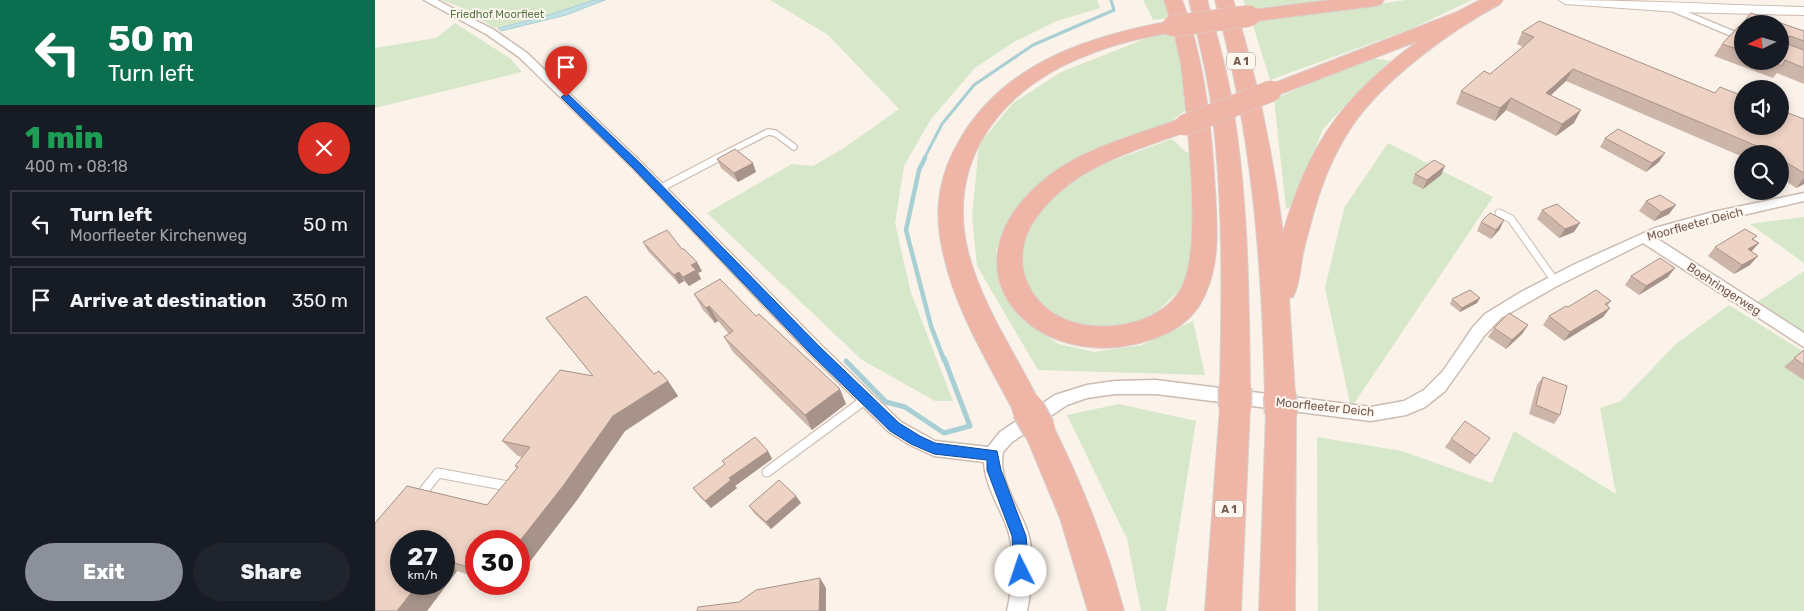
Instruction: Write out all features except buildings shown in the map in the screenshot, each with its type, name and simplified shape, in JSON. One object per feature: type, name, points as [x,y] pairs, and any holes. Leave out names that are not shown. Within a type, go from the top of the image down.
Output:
[{"type":"highway","points":[[1173,0],[1184,32],[1195,97],[1201,160],[1202,261],[1197,279],[1190,298],[1177,314],[1155,327],[1133,335],[1107,338],[1068,333],[1039,319],[1025,306],[1016,294],[1008,264],[1009,245],[1014,231],[1038,197],[1071,173],[1095,160],[1185,124],[1271,92],[1464,16],[1493,0]]},
{"type":"highway","points":[[1189,0],[1207,31]]},
{"type":"highway","name":"A 1","points":[[1198,0],[1207,31],[1225,125],[1233,220],[1236,295],[1235,398],[1223,611]]},
{"type":"highway","name":"A 1","points":[[1224,0],[1236,38],[1254,122],[1269,223],[1278,324],[1281,404],[1277,611]]},
{"type":"highway","points":[[1106,611],[1087,542],[1076,511],[1034,419],[979,317],[960,271],[950,228],[949,208],[951,192],[960,160],[981,122],[1001,100],[1028,77],[1058,60],[1094,44],[1127,34],[1173,26],[1375,0]]},
{"type":"highway","points":[[1278,324],[1288,262],[1299,221],[1325,154],[1339,130],[1354,108],[1390,72],[1464,16]]},
{"type":"street","points":[[429,0],[491,32],[523,56],[659,189],[866,400],[895,427],[934,448],[993,455],[994,470],[1019,536],[1021,571],[1017,611]]},
{"type":"street","points":[[1565,0],[1671,8],[1804,11]]},
{"type":"street","name":"Moorfleeter Deich","points":[[993,455],[1001,440],[1051,406],[1081,394],[1127,386],[1156,387],[1371,414],[1406,408],[1428,398],[1444,384],[1480,327],[1492,317],[1555,280],[1644,237],[1722,215],[1804,198]]},
{"type":"street","name":"Boehringerweg","points":[[1644,237],[1804,341]]},
{"type":"lane","points":[[1671,8],[1734,35]]},
{"type":"lane","points":[[659,189],[768,132],[775,133],[794,146]]},
{"type":"lane","points":[[1499,213],[1511,219],[1555,280]]},
{"type":"lane","points":[[767,472],[866,400]]},
{"type":"lane","points":[[410,508],[438,473],[508,486]]},
{"type":"green space","name":"Friedhof Moorfleet","points":[[442,0],[594,0],[546,16],[494,28],[465,9]]},
{"type":"green space","points":[[770,0],[1097,0],[1100,8],[1057,21],[1014,42],[975,68],[931,119],[904,166],[895,223],[911,293],[953,401],[935,401],[862,360],[707,213],[792,164],[813,166],[844,148],[899,109],[828,35]]},
{"type":"green space","points":[[1143,0],[1167,0],[1175,17],[1153,20]]},
{"type":"green space","points":[[1243,0],[1332,0],[1247,9]]},
{"type":"green space","points":[[1406,0],[1472,0],[1413,28],[1270,80],[1252,22]]},
{"type":"green space","points":[[455,23],[511,59],[522,72],[375,108],[375,48],[436,38]]},
{"type":"green space","points":[[1176,31],[1189,107],[1167,125],[1087,152],[1044,182],[1009,221],[996,250],[1001,290],[1023,321],[1059,344],[1094,352],[1142,345],[1193,321],[1205,375],[1038,370],[977,266],[972,217],[979,144],[1013,103],[1061,72],[1147,38]]},
{"type":"green space","points":[[1372,58],[1390,61],[1323,129],[1294,204],[1286,209],[1274,99]]},
{"type":"green space","points":[[1172,139],[1186,152],[1193,154],[1196,231],[1185,285],[1148,320],[1116,331],[1063,325],[1028,295],[1017,266],[1030,220],[1054,192],[1106,163]]},
{"type":"green space","points":[[1388,143],[1493,197],[1351,408],[1325,288],[1344,208]]},
{"type":"green space","points":[[1804,217],[1804,263],[1750,224]]},
{"type":"green space","points":[[1804,271],[1804,333],[1757,302]]},
{"type":"green space","points":[[1729,305],[1804,352],[1804,611],[1318,611],[1317,437],[1402,451],[1492,483],[1514,431],[1616,494],[1600,408],[1621,401],[1676,344]]},
{"type":"green space","points":[[1119,404],[1196,421],[1166,611],[1141,611],[1127,539],[1067,415]]},
{"type":"water","points":[[594,0],[605,0],[566,15],[501,31],[498,28],[546,16]]},
{"type":"waterway","points":[[924,159],[942,124],[974,85],[1033,45],[1114,10],[1111,0]]},
{"type":"waterway","points":[[925,158],[919,170],[906,230],[931,326],[944,360]]},
{"type":"waterway","points":[[846,361],[886,402],[905,407],[944,433],[970,426],[944,358]]},
{"type":"route","points":[[566,97],[637,166],[815,349],[895,427],[934,448],[993,455],[994,470],[1019,536],[1021,571]]}]
